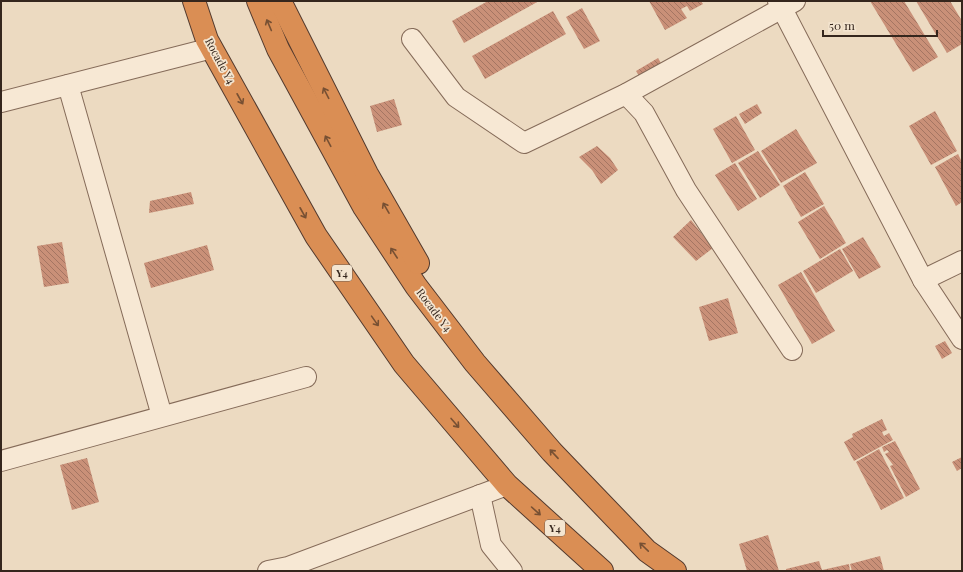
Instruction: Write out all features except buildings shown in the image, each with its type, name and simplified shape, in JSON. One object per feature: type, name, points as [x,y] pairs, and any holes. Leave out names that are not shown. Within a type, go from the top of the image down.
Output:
[{"type":"highway","points":[[185,1],[210,44]]},
{"type":"highway","name":"Rocade Y4","points":[[194,1],[210,44],[316,236],[404,364],[508,485],[602,571]]},
{"type":"highway","name":"Rocade Y4","points":[[258,1],[278,48],[364,207],[416,286],[475,364],[552,452],[647,551],[675,571]]},
{"type":"highway","points":[[280,1],[367,174],[475,364]]},
{"type":"street","points":[[412,39],[456,97],[524,143],[626,94],[785,3],[923,280],[962,339]]},
{"type":"street","points":[[1,102],[68,85],[210,44]]},
{"type":"street","points":[[68,85],[162,416]]},
{"type":"street","points":[[626,94],[644,113],[686,190],[792,350]]},
{"type":"street","points":[[923,280],[962,261]]},
{"type":"street","points":[[1,461],[306,377]]},
{"type":"street","points":[[268,571],[288,567],[508,485]]},
{"type":"street","points":[[480,495],[491,545],[512,571]]}]
